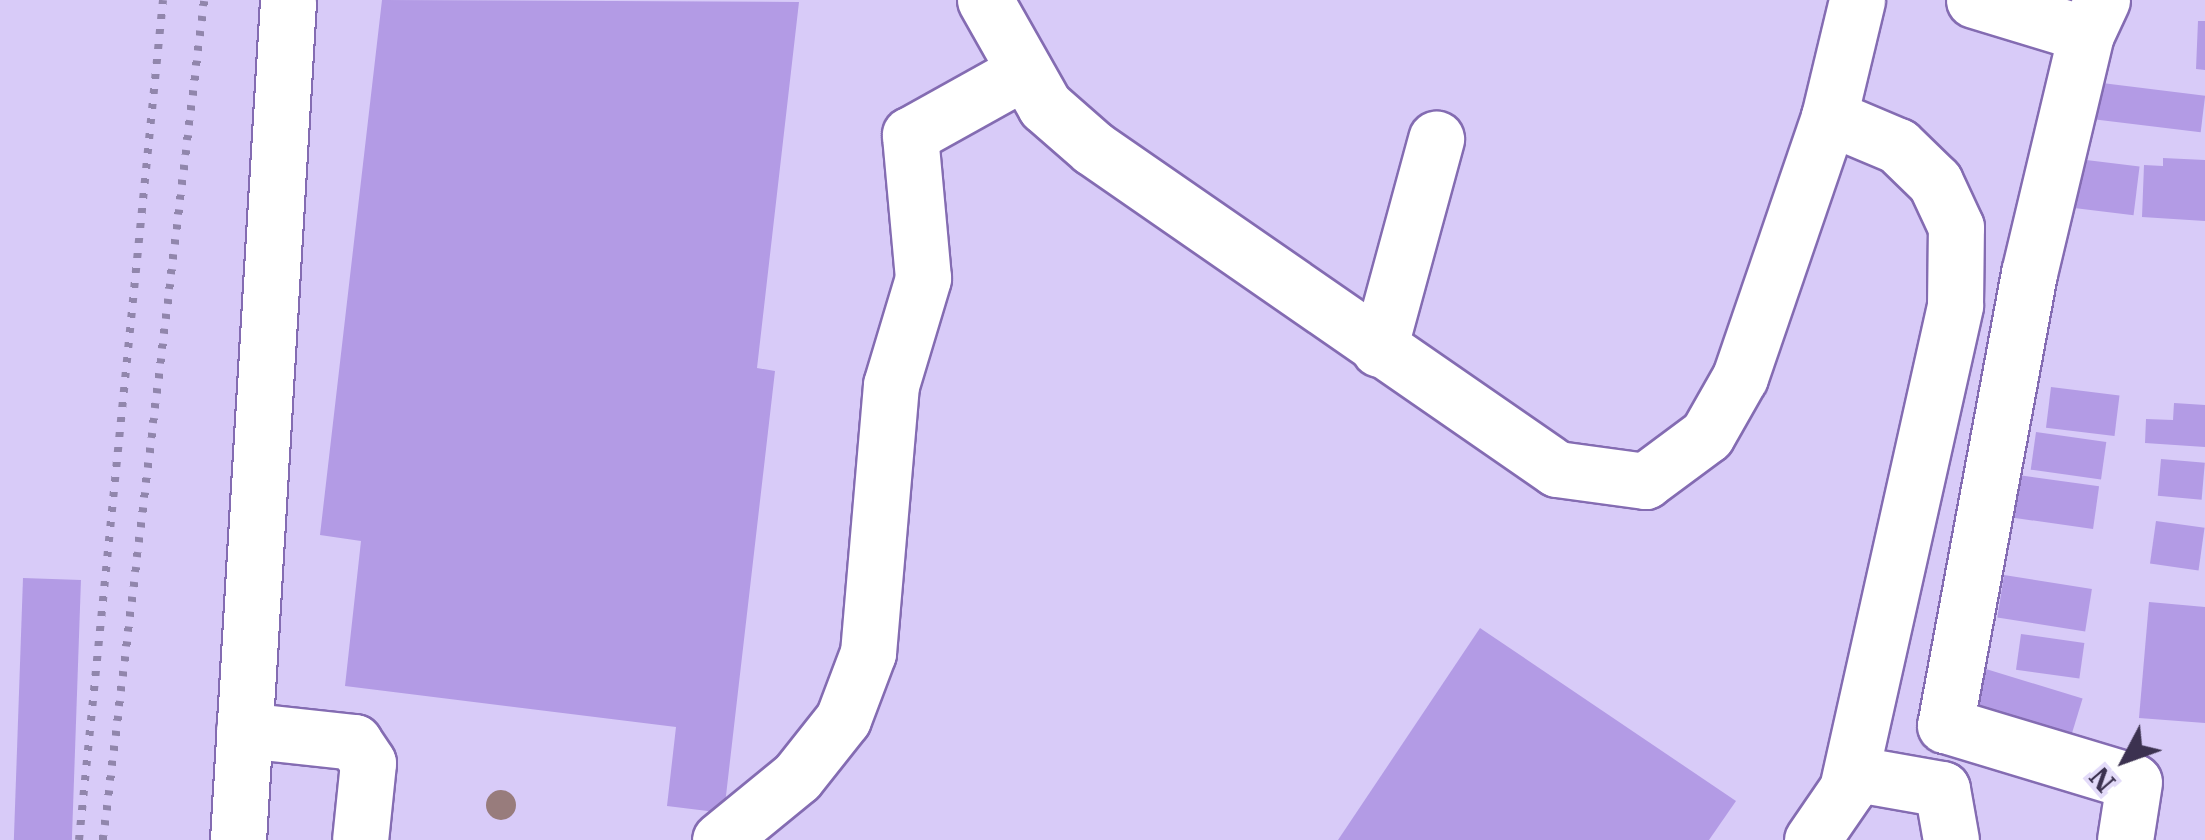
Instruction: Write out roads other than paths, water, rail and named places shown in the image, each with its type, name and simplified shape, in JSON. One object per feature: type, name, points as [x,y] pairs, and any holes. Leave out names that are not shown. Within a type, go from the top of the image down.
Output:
[{"type":"street","points":[[238,840],[288,0]]},
{"type":"street","points":[[985,0],[1022,72],[1046,106],[1093,148],[1379,349],[1557,468],[1646,481],[1707,435],[1740,378],[1829,117],[1858,0]]},
{"type":"street","points":[[1974,0],[2094,17],[2029,273],[1945,724],[2134,782],[2125,840]]},
{"type":"street","points":[[720,840],[797,777],[844,719],[868,653],[891,385],[923,278],[910,135],[1022,72]]},
{"type":"street","points":[[1812,840],[1864,767],[1955,304],[1956,227],[1935,182],[1898,146],[1829,117]]},
{"type":"street","points":[[1379,349],[1436,139]]},
{"type":"street","points":[[244,730],[354,742],[368,764],[360,840]]},
{"type":"street","points":[[1864,767],[1917,840]]},
{"type":"street","points":[[1864,767],[1942,789],[1950,840]]},
{"type":"railway","points":[[79,840],[163,0]]},
{"type":"railway","points":[[103,840],[204,0]]}]
